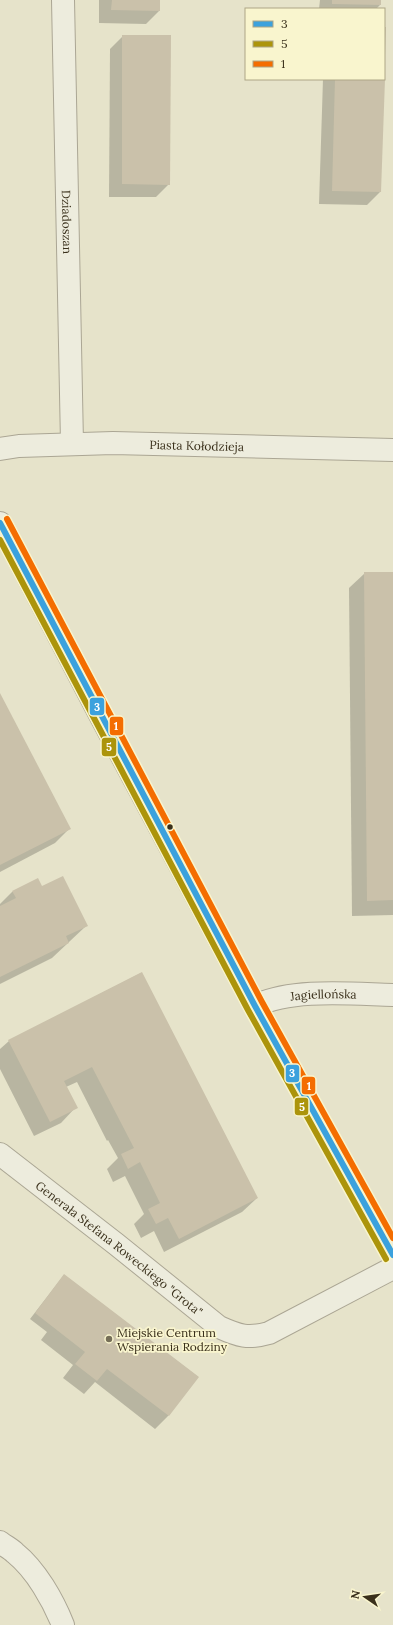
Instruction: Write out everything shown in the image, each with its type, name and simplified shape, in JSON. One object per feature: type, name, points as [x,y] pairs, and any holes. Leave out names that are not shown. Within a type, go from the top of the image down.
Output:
[{"type":"street","name":"Dziadoszan","points":[[63,0],[72,443]]},
{"type":"street","name":"Piasta Kołodzieja","points":[[0,449],[19,446],[72,443],[112,443],[393,450]]},
{"type":"street","points":[[0,523],[255,1006],[393,1254]]},
{"type":"street","name":"Jagiellońska","points":[[255,1006],[268,1000],[289,996],[329,994],[393,995]]},
{"type":"street","name":"Generała Stefana Roweckiego \"Grota\"","points":[[0,1154],[116,1244],[219,1327],[235,1334],[254,1337],[269,1333],[393,1268]]},
{"type":"street","points":[[0,1542],[16,1553],[38,1579],[58,1614],[62,1625]]},
{"type":"building","points":[[112,0],[160,0],[160,11],[111,10]]},
{"type":"building","points":[[332,0],[381,0],[381,5],[332,4]]},
{"type":"building","points":[[385,27],[386,27],[385,54]]},
{"type":"building","points":[[122,35],[171,35],[170,185],[122,184]]},
{"type":"building","points":[[335,80],[385,80],[381,192],[332,191]]},
{"type":"building","points":[[364,572],[393,572],[393,900],[367,901]]},
{"type":"building","points":[[0,693],[71,829],[0,865]]},
{"type":"building","points":[[63,876],[88,926],[66,936],[69,943],[0,977],[0,906],[16,898],[12,891],[38,878],[42,886]]},
{"type":"building","points":[[142,972],[258,1198],[179,1239],[168,1218],[156,1224],[148,1209],[160,1203],[140,1162],[128,1169],[121,1154],[134,1148],[92,1067],[64,1081],[78,1108],[50,1122],[8,1040]]},
{"type":"building","name":"Miejskie Centrum Wspierania Rodziny","points":[[64,1274],[199,1377],[169,1416],[107,1369],[97,1381],[75,1364],[85,1352],[35,1313]]},
{"type":"transit line","name":"1","points":[[7,519],[262,1002],[393,1238]]},
{"type":"transit line","name":"3","points":[[0,523],[255,1006],[393,1255]]},
{"type":"transit line","name":"5","points":[[0,540],[248,1010],[386,1259]]},
{"type":"place","name":"Miejskie Centrum Wspierania Rodziny","points":[[109,1339]]}]
